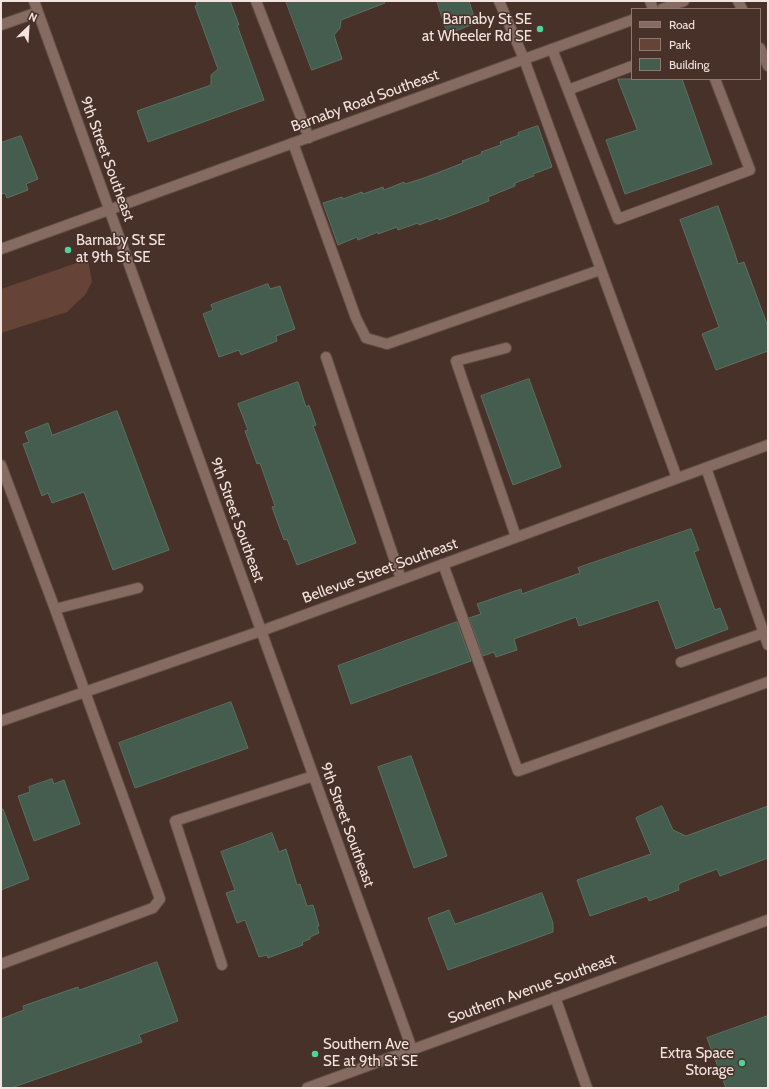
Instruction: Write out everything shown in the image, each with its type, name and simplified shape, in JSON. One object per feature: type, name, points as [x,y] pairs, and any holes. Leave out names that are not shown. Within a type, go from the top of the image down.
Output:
[{"type":"street","name":"9th Street Southeast","points":[[34,1],[412,1049]]},
{"type":"street","points":[[256,1],[308,138]]},
{"type":"street","points":[[499,1],[524,59],[677,478]]},
{"type":"street","points":[[665,8],[684,1]]},
{"type":"street","points":[[1,25],[38,12]]},
{"type":"street","name":"Barnaby Road Southeast","points":[[1,249],[631,20]]},
{"type":"street","points":[[552,49],[618,219],[750,170],[715,80]]},
{"type":"street","points":[[761,50],[768,66]]},
{"type":"street","points":[[568,90],[631,66]]},
{"type":"street","points":[[293,143],[356,318],[366,338],[387,344],[600,270]]},
{"type":"street","points":[[506,348],[456,361],[516,537]]},
{"type":"street","points":[[326,357],[401,579]]},
{"type":"street","name":"Bellevue Street Southeast","points":[[1,721],[261,631],[768,445]]},
{"type":"street","points":[[1,464],[3,478],[55,609],[160,899],[153,908],[1,964]]},
{"type":"street","points":[[706,468],[768,645]]},
{"type":"street","points":[[443,564],[518,771],[768,682]]},
{"type":"street","points":[[55,609],[138,588]]},
{"type":"street","points":[[681,662],[764,633]]},
{"type":"street","points":[[222,965],[175,821],[313,776]]},
{"type":"street","name":"Southern Avenue Southeast","points":[[307,1088],[768,920]]},
{"type":"street","points":[[554,997],[584,1087]]},
{"type":"green space","points":[[88,259],[92,282],[85,295],[67,312],[1,333],[1,289]]},
{"type":"building","points":[[196,1],[230,1],[264,100],[148,142],[137,111],[211,85],[211,75],[218,69],[195,6],[197,5]]},
{"type":"building","points":[[286,1],[384,1],[385,3],[341,20],[340,28],[334,35],[342,59],[312,70]]},
{"type":"building","points":[[437,1],[469,1],[476,23],[448,34]]},
{"type":"building","points":[[618,79],[682,80],[712,164],[625,194],[606,140],[637,130]]},
{"type":"building","points":[[538,126],[552,167],[533,174],[534,176],[515,183],[515,186],[488,197],[489,201],[439,220],[438,218],[419,225],[418,223],[398,230],[397,227],[378,234],[378,232],[358,240],[357,237],[338,245],[323,203],[342,197],[343,199],[362,192],[363,194],[383,187],[384,190],[404,182],[405,184],[424,178],[463,163],[462,161],[501,145],[500,142],[519,135],[518,133]]},
{"type":"building","points":[[21,136],[38,179],[26,184],[28,190],[7,198],[5,193],[1,194],[1,143]]},
{"type":"building","points":[[718,206],[738,264],[744,262],[768,327],[768,351],[716,370],[702,334],[719,327],[680,220]]},
{"type":"building","points":[[268,284],[270,289],[280,286],[295,329],[276,336],[277,341],[241,355],[239,350],[219,357],[203,314],[213,310],[211,305]]},
{"type":"building","points":[[529,379],[561,467],[513,485],[481,396]]},
{"type":"building","points":[[298,382],[306,407],[309,405],[316,425],[313,426],[356,543],[297,565],[287,539],[284,540],[272,507],[275,506],[260,463],[257,464],[245,431],[248,430],[238,404]]},
{"type":"building","points":[[117,411],[169,550],[113,570],[84,492],[52,503],[48,493],[42,496],[23,444],[29,442],[25,432],[48,423],[52,435]]},
{"type":"building","points":[[691,529],[699,550],[694,552],[715,610],[720,608],[728,629],[676,649],[658,600],[579,626],[576,617],[514,639],[517,650],[496,657],[494,652],[483,656],[469,618],[481,614],[477,604],[521,589],[522,594],[580,573],[578,568]]},
{"type":"building","points":[[457,622],[471,661],[351,704],[338,666]]},
{"type":"building","points":[[231,702],[248,748],[135,788],[119,743]]},
{"type":"building","points":[[411,756],[447,856],[414,868],[378,767]]},
{"type":"building","points":[[52,779],[54,784],[64,780],[80,824],[34,841],[18,796],[30,792],[29,787]]},
{"type":"building","points":[[662,806],[673,830],[686,836],[768,806],[768,858],[720,876],[717,869],[680,883],[678,885],[679,890],[649,901],[647,896],[590,916],[577,880],[651,854],[636,818]]},
{"type":"building","points":[[1,809],[3,809],[29,879],[1,890]]},
{"type":"building","points":[[272,833],[279,852],[286,849],[297,885],[300,884],[307,906],[313,905],[319,926],[317,926],[319,933],[302,942],[303,945],[268,958],[267,955],[259,957],[245,920],[237,923],[226,893],[235,890],[221,852]]},
{"type":"building","points":[[542,893],[553,923],[553,932],[448,970],[428,918],[449,910],[455,924]]},
{"type":"building","points":[[157,962],[178,1021],[139,1035],[142,1042],[11,1088],[1,1088],[1,1019],[24,1010],[23,1006],[78,987],[79,990]]},
{"type":"building","name":"Extra Space Storage","points":[[768,1016],[768,1088],[726,1088],[707,1038]]},
{"type":"place","name":"Barnaby St SE at Wheeler Rd SE","points":[[540,29]]},
{"type":"place","name":"Barnaby St SE at 9th St SE","points":[[68,250]]},
{"type":"place","name":"Southern Ave SE at 9th St SE","points":[[315,1054]]},
{"type":"place","name":"Extra Space Storage","points":[[742,1063]]}]
